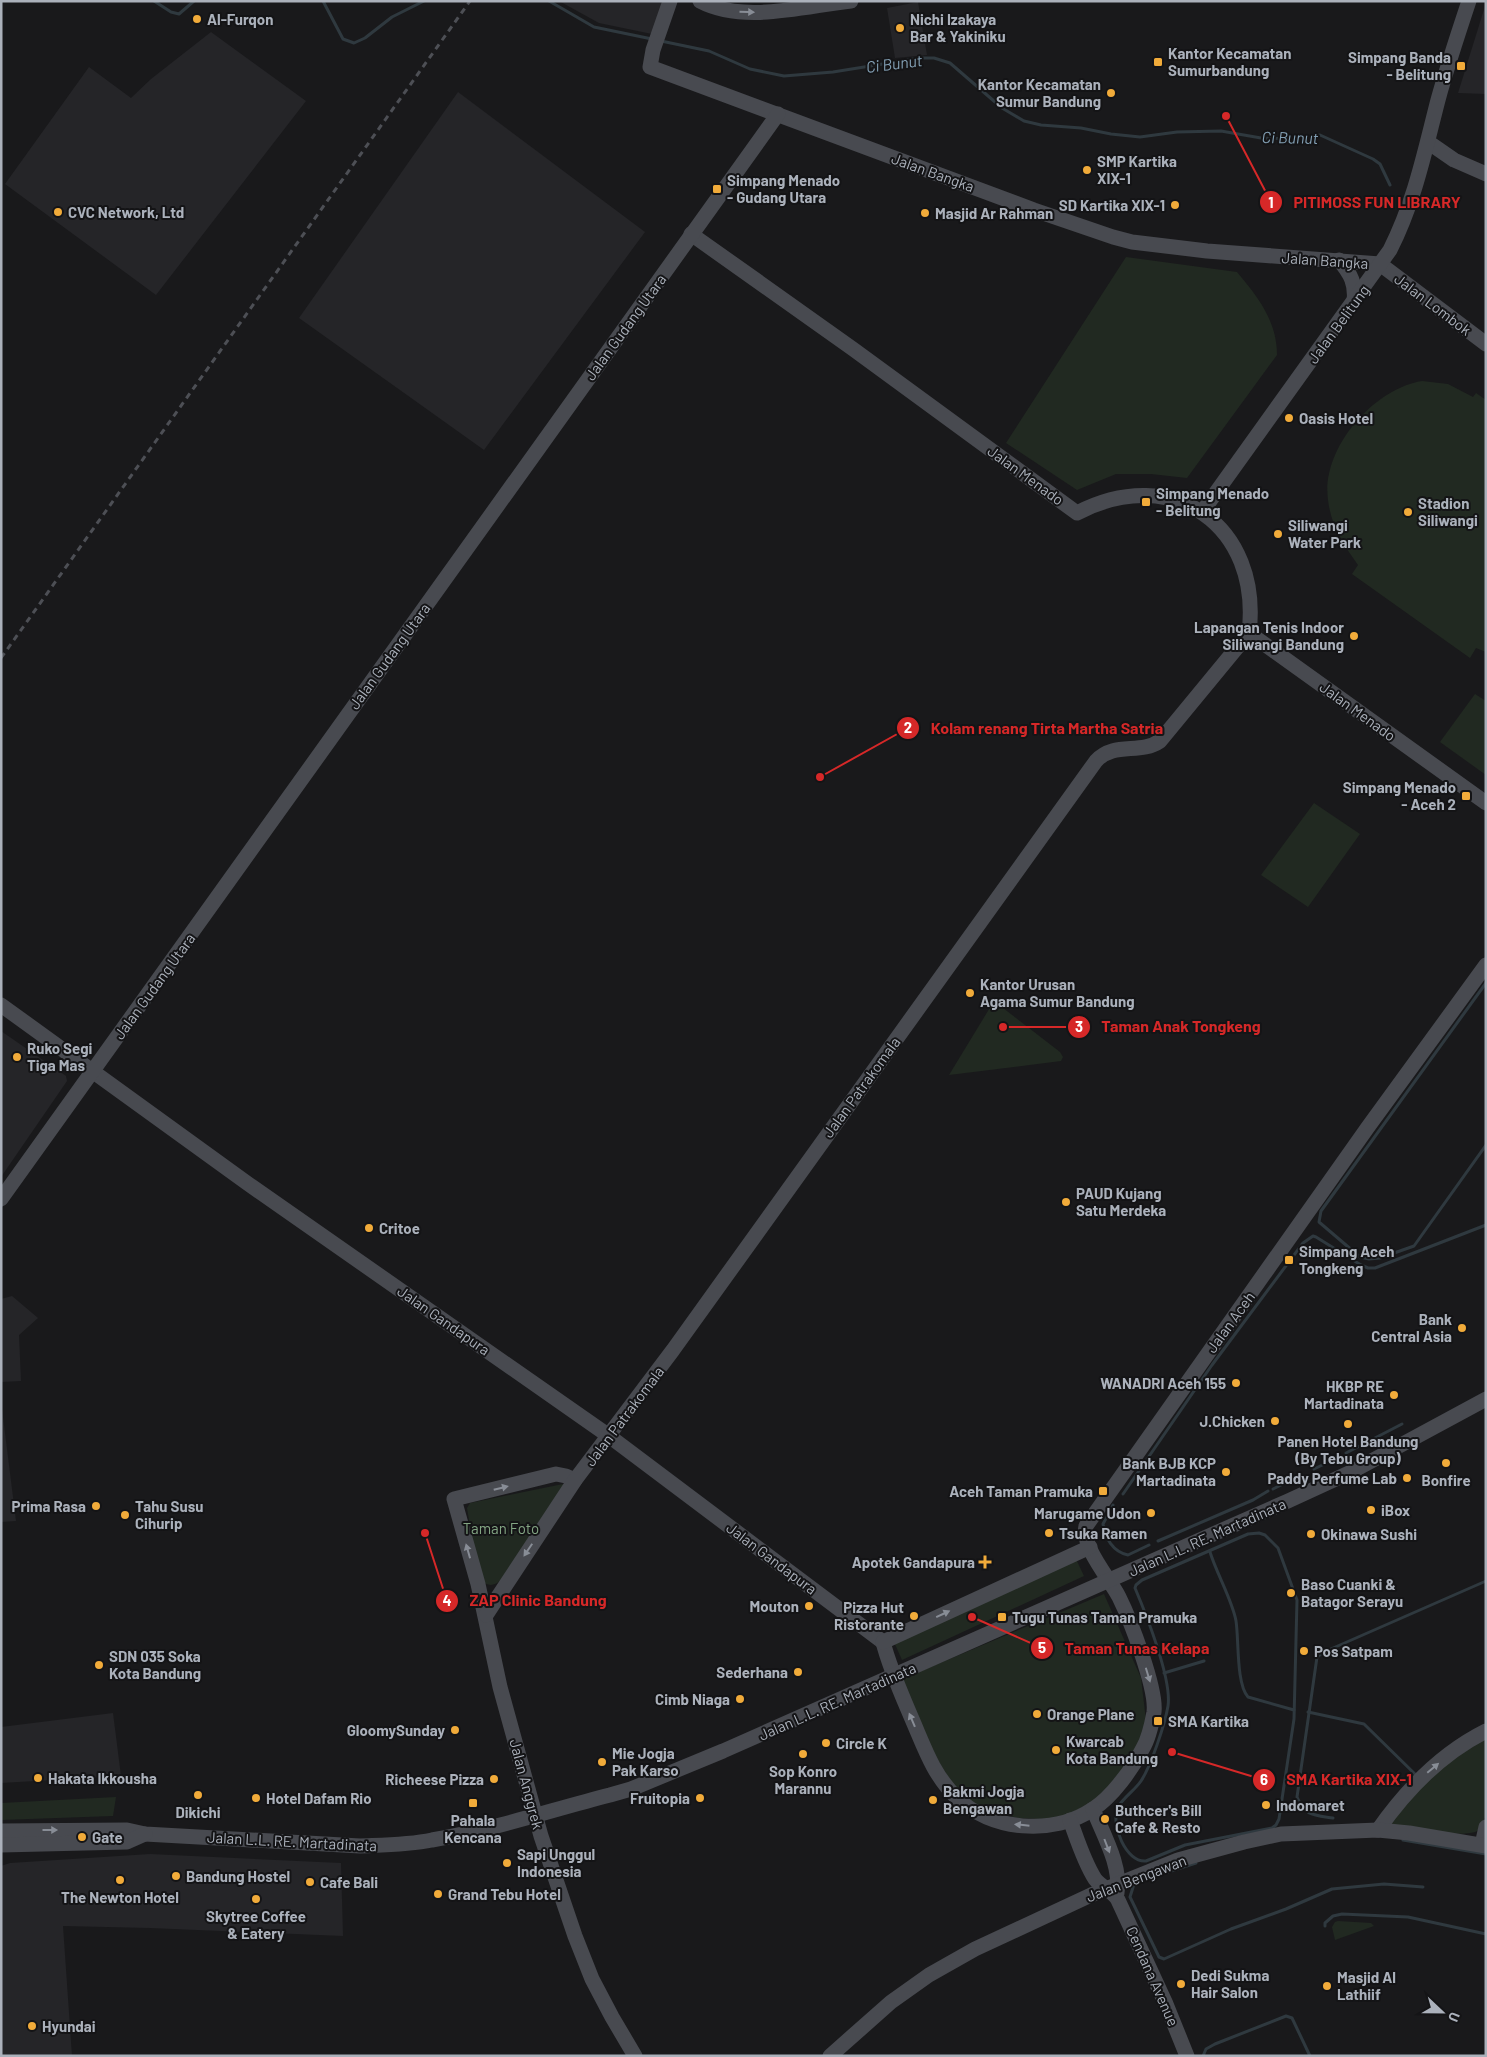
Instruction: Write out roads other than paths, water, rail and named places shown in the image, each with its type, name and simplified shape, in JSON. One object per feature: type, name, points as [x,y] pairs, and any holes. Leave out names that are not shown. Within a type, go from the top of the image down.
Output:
[{"type":"street","points":[[700,1],[719,9],[751,13],[851,1]]},
{"type":"street","name":"Jalan Belitung","points":[[1202,512],[1354,302],[1380,264],[1404,220],[1421,169],[1449,62],[1469,1]]},
{"type":"street","name":"Jalan Bangka","points":[[669,6],[650,67],[1034,210],[1132,242],[1207,251],[1380,264]]},
{"type":"street","name":"Jalan Gudang Utara","points":[[1,1198],[778,114]]},
{"type":"street","points":[[1428,142],[1454,160],[1486,174]]},
{"type":"street","name":"Jalan Menado","points":[[692,234],[1077,513],[1107,500],[1139,495],[1172,499],[1202,512],[1223,533],[1239,558],[1246,576],[1250,596],[1251,616],[1249,633],[1486,802]]},
{"type":"street","points":[[1339,260],[1352,278],[1355,290],[1354,302]]},
{"type":"street","name":"Jalan Lombok","points":[[1380,264],[1486,344]]},
{"type":"street","name":"Jalan Patrakomala","points":[[486,1615],[574,1480],[609,1436],[1096,761],[1108,751],[1148,748],[1160,741],[1249,633]]},
{"type":"street","name":"Jalan Aceh","points":[[1090,1547],[1085,1531],[1089,1522],[1368,1127],[1486,965]]},
{"type":"street","name":"Jalan Gandapura","points":[[1,1005],[247,1183],[609,1436],[883,1642]]},
{"type":"street","name":"Jalan L.L. RE. Martadinata","points":[[1,1845],[12,1835],[127,1830],[145,1834],[360,1846],[386,1845],[431,1841],[617,1793],[743,1742],[1111,1581],[1351,1472],[1486,1399]]},
{"type":"street","name":"Jalan Anggrek","points":[[574,1480],[556,1474],[454,1499],[486,1615],[491,1650],[500,1688],[536,1815],[572,1927],[592,1979],[621,2033],[636,2056]]},
{"type":"street","points":[[1090,1547],[1099,1566],[1111,1581],[1120,1599],[1149,1675],[1154,1710],[1144,1746],[1130,1770],[1109,1794],[1093,1809],[1070,1820],[1057,1824],[1033,1827],[1010,1824],[977,1813],[958,1799],[942,1782],[931,1765],[893,1675],[883,1642],[1090,1547]]},
{"type":"street","points":[[478,1584],[494,1589],[505,1585]]},
{"type":"street","points":[[1378,1830],[1390,1813],[1425,1774],[1464,1744],[1486,1731]]},
{"type":"street","name":"Cendana Avenue","points":[[1093,1809],[1117,1870],[1113,1890]]},
{"type":"street","name":"Cendana Avenue","points":[[1070,1820],[1092,1874],[1113,1890],[1166,2004],[1187,2056]]},
{"type":"street","points":[[1,1826],[12,1835],[1,1851]]},
{"type":"street","points":[[1484,1846],[1486,1827]]},
{"type":"street","name":"Jalan Bengawan","points":[[830,2056],[888,2004],[929,1975],[1009,1932],[1113,1890],[1178,1860],[1280,1834],[1378,1830],[1409,1833],[1484,1846]]},
{"type":"waterway","name":"Ci Bunut","points":[[154,1],[171,12],[179,14],[194,1]]},
{"type":"waterway","name":"Ci Bunut","points":[[323,1],[343,39],[354,43],[365,38],[392,17],[424,1]]},
{"type":"waterway","name":"Ci Bunut","points":[[549,1],[594,27],[652,39]]},
{"type":"waterway","name":"Ci Bunut","points":[[661,41],[709,51],[750,69],[784,76],[833,72],[920,58],[934,58],[950,63],[1002,108],[1024,121],[1041,125],[1081,128],[1140,137],[1177,132],[1221,131],[1261,138],[1299,139],[1320,135],[1373,159],[1380,164],[1390,185]]},
{"type":"waterway","points":[[1486,983],[1321,1211],[1319,1222],[1360,1257],[1369,1259],[1380,1258],[1414,1246],[1486,1145]]},
{"type":"waterway","points":[[1123,1494],[1212,1365],[1303,1243],[1313,1236],[1316,1237],[1361,1265],[1375,1268],[1486,1225]]},
{"type":"waterway","points":[[1346,1453],[1402,1424]]},
{"type":"waterway","points":[[1314,1469],[1337,1458]]},
{"type":"waterway","points":[[1273,1489],[1299,1476]]},
{"type":"waterway","points":[[1158,1541],[1253,1500],[1268,1491]]},
{"type":"waterway","points":[[1113,1505],[1103,1524],[1108,1539],[1114,1548],[1128,1555],[1149,1545]]},
{"type":"waterway","points":[[1259,1533],[1265,1535],[1278,1548],[1297,1600],[1294,1719],[1279,1819],[1272,1828],[1185,1845],[1146,1861],[1139,1860],[1126,1849],[1118,1832],[1116,1814],[1120,1804],[1138,1784],[1149,1765],[1164,1723],[1168,1706],[1168,1694],[1162,1664],[1135,1588],[1136,1585],[1142,1580],[1248,1534],[1259,1533]]},
{"type":"waterway","points":[[1210,1552],[1236,1621],[1241,1682],[1244,1691],[1248,1697],[1294,1710]]},
{"type":"waterway","points":[[1333,1818],[1310,1814],[1303,1808],[1297,1797],[1317,1657],[1324,1652],[1486,1581]]},
{"type":"waterway","points":[[1164,1673],[1204,1661]]},
{"type":"waterway","points":[[1308,1712],[1364,1724],[1417,1776]]},
{"type":"waterway","points":[[1403,1840],[1486,1854]]},
{"type":"waterway","points":[[1168,1872],[1196,1863]]},
{"type":"waterway","points":[[1134,1884],[1130,1897],[1159,1957],[1164,1959],[1231,1929],[1286,1909],[1332,1889],[1384,1884],[1423,1887]]},
{"type":"waterway","points":[[1325,1926],[1325,1923],[1333,1916],[1342,1914],[1408,1917],[1486,1934]]},
{"type":"waterway","points":[[1203,2056],[1206,2049],[1215,2044],[1286,2016],[1292,2018],[1310,2056]]},
{"type":"railway","points":[[1,658],[470,1]]},
{"type":"place","name":"Al-Furqon","points":[[197,19]]},
{"type":"place","name":"Nichi Izakaya Bar & Yakiniku","points":[[900,28]]},
{"type":"place","name":"Kantor Kecamatan Sumurbandung","points":[[1158,62]]},
{"type":"place","name":"Simpang Banda - Belitung","points":[[1461,66]]},
{"type":"place","name":"Kantor Kecamatan Sumur Bandung","points":[[1111,93]]},
{"type":"place","name":"PITIMOSS FUN LIBRARY","points":[[1226,116]]},
{"type":"place","name":"SMP Kartika XIX-1","points":[[1087,170]]},
{"type":"place","name":"Simpang Menado - Gudang Utara","points":[[717,189]]},
{"type":"place","name":"SD Kartika XIX-1","points":[[1175,205]]},
{"type":"place","name":"CVC Network, Ltd","points":[[58,212]]},
{"type":"place","name":"Masjid Ar Rahman","points":[[925,213]]},
{"type":"place","name":"Oasis Hotel","points":[[1289,418]]},
{"type":"place","name":"Simpang Menado - Belitung","points":[[1146,502]]},
{"type":"place","name":"Stadion Siliwangi","points":[[1408,512]]},
{"type":"place","name":"Siliwangi Water Park","points":[[1278,534]]},
{"type":"place","name":"Lapangan Tenis Indoor Siliwangi Bandung","points":[[1354,636]]},
{"type":"place","name":"Kolam renang Tirta Martha Satria","points":[[820,777]]},
{"type":"place","name":"Simpang Menado - Aceh 2","points":[[1466,796]]},
{"type":"place","name":"Kantor Urusan Agama Sumur Bandung","points":[[970,993]]},
{"type":"place","name":"Taman Anak Tongkeng","points":[[1003,1027]]},
{"type":"place","name":"Ruko Segi Tiga Mas","points":[[17,1057]]},
{"type":"place","name":"PAUD Kujang Satu Merdeka","points":[[1066,1202]]},
{"type":"place","name":"Critoe","points":[[369,1228]]},
{"type":"place","name":"Simpang Aceh Tongkeng","points":[[1289,1260]]},
{"type":"place","name":"Bank Central Asia","points":[[1462,1328]]},
{"type":"place","name":"WANADRI Aceh 155","points":[[1236,1383]]},
{"type":"place","name":"HKBP RE Martadinata","points":[[1394,1395]]},
{"type":"place","name":"J.Chicken","points":[[1275,1421]]},
{"type":"place","name":"Panen Hotel Bandung (By Tebu Group)","points":[[1348,1424]]},
{"type":"place","name":"Bonfire","points":[[1446,1463]]},
{"type":"place","name":"Bank BJB KCP Martadinata","points":[[1226,1472]]},
{"type":"place","name":"Paddy Perfume Lab","points":[[1407,1478]]},
{"type":"place","name":"Aceh Taman Pramuka","points":[[1103,1491]]},
{"type":"place","name":"Prima Rasa","points":[[96,1506]]},
{"type":"place","name":"iBox","points":[[1371,1510]]},
{"type":"place","name":"Marugame Udon","points":[[1151,1513]]},
{"type":"place","name":"Tahu Susu Cihurip","points":[[125,1515]]},
{"type":"place","name":"ZAP Clinic Bandung","points":[[425,1533]]},
{"type":"place","name":"Tsuka Ramen","points":[[1049,1533]]},
{"type":"place","name":"Okinawa Sushi","points":[[1311,1534]]},
{"type":"place","name":"Apotek Gandapura","points":[[985,1562]]},
{"type":"place","name":"Baso Cuanki & Batagor Serayu","points":[[1291,1593]]},
{"type":"place","name":"Mouton","points":[[809,1606]]},
{"type":"place","name":"Pizza Hut Ristorante","points":[[914,1616]]},
{"type":"place","name":"Taman Tunas Kelapa","points":[[972,1617]]},
{"type":"place","name":"Tugu Tunas Taman Pramuka","points":[[1002,1617]]},
{"type":"place","name":"Pos Satpam","points":[[1304,1651]]},
{"type":"place","name":"SDN 035 Soka Kota Bandung","points":[[99,1665]]},
{"type":"place","name":"Sederhana","points":[[798,1672]]},
{"type":"place","name":"Cimb Niaga","points":[[740,1699]]},
{"type":"place","name":"Orange Plane","points":[[1037,1714]]},
{"type":"place","name":"SMA Kartika","points":[[1158,1721]]},
{"type":"place","name":"GloomySunday","points":[[455,1730]]},
{"type":"place","name":"Circle K","points":[[826,1743]]},
{"type":"place","name":"Kwarcab Kota Bandung","points":[[1056,1750]]},
{"type":"place","name":"SMA Kartika XIX-1","points":[[1172,1752]]},
{"type":"place","name":"Sop Konro Marannu","points":[[803,1754]]},
{"type":"place","name":"Mie Jogja Pak Karso","points":[[602,1762]]},
{"type":"place","name":"Hakata Ikkousha","points":[[38,1778]]},
{"type":"place","name":"Richeese Pizza","points":[[494,1779]]},
{"type":"place","name":"Dikichi","points":[[198,1795]]},
{"type":"place","name":"Hotel Dafam Rio","points":[[256,1798]]},
{"type":"place","name":"Fruitopia","points":[[700,1798]]},
{"type":"place","name":"Bakmi Jogja Bengawan","points":[[933,1800]]},
{"type":"place","name":"Pahala Kencana","points":[[473,1803]]},
{"type":"place","name":"Indomaret","points":[[1266,1805]]},
{"type":"place","name":"Buthcer's Bill Cafe & Resto","points":[[1105,1819]]},
{"type":"place","name":"Gate","points":[[82,1837]]},
{"type":"place","name":"Sapi Unggul Indonesia","points":[[507,1863]]},
{"type":"place","name":"Bandung Hostel","points":[[176,1876]]},
{"type":"place","name":"The Newton Hotel","points":[[120,1880]]},
{"type":"place","name":"Cafe Bali","points":[[310,1882]]},
{"type":"place","name":"Grand Tebu Hotel","points":[[438,1894]]},
{"type":"place","name":"Skytree Coffee & Eatery","points":[[256,1899]]},
{"type":"place","name":"Dedi Sukma Hair Salon","points":[[1181,1984]]},
{"type":"place","name":"Masjid Al Lathiif","points":[[1327,1986]]},
{"type":"place","name":"Hyundai","points":[[32,2026]]},
{"type":"park label","name":"Taman Foto","points":[[501,1528]]}]
